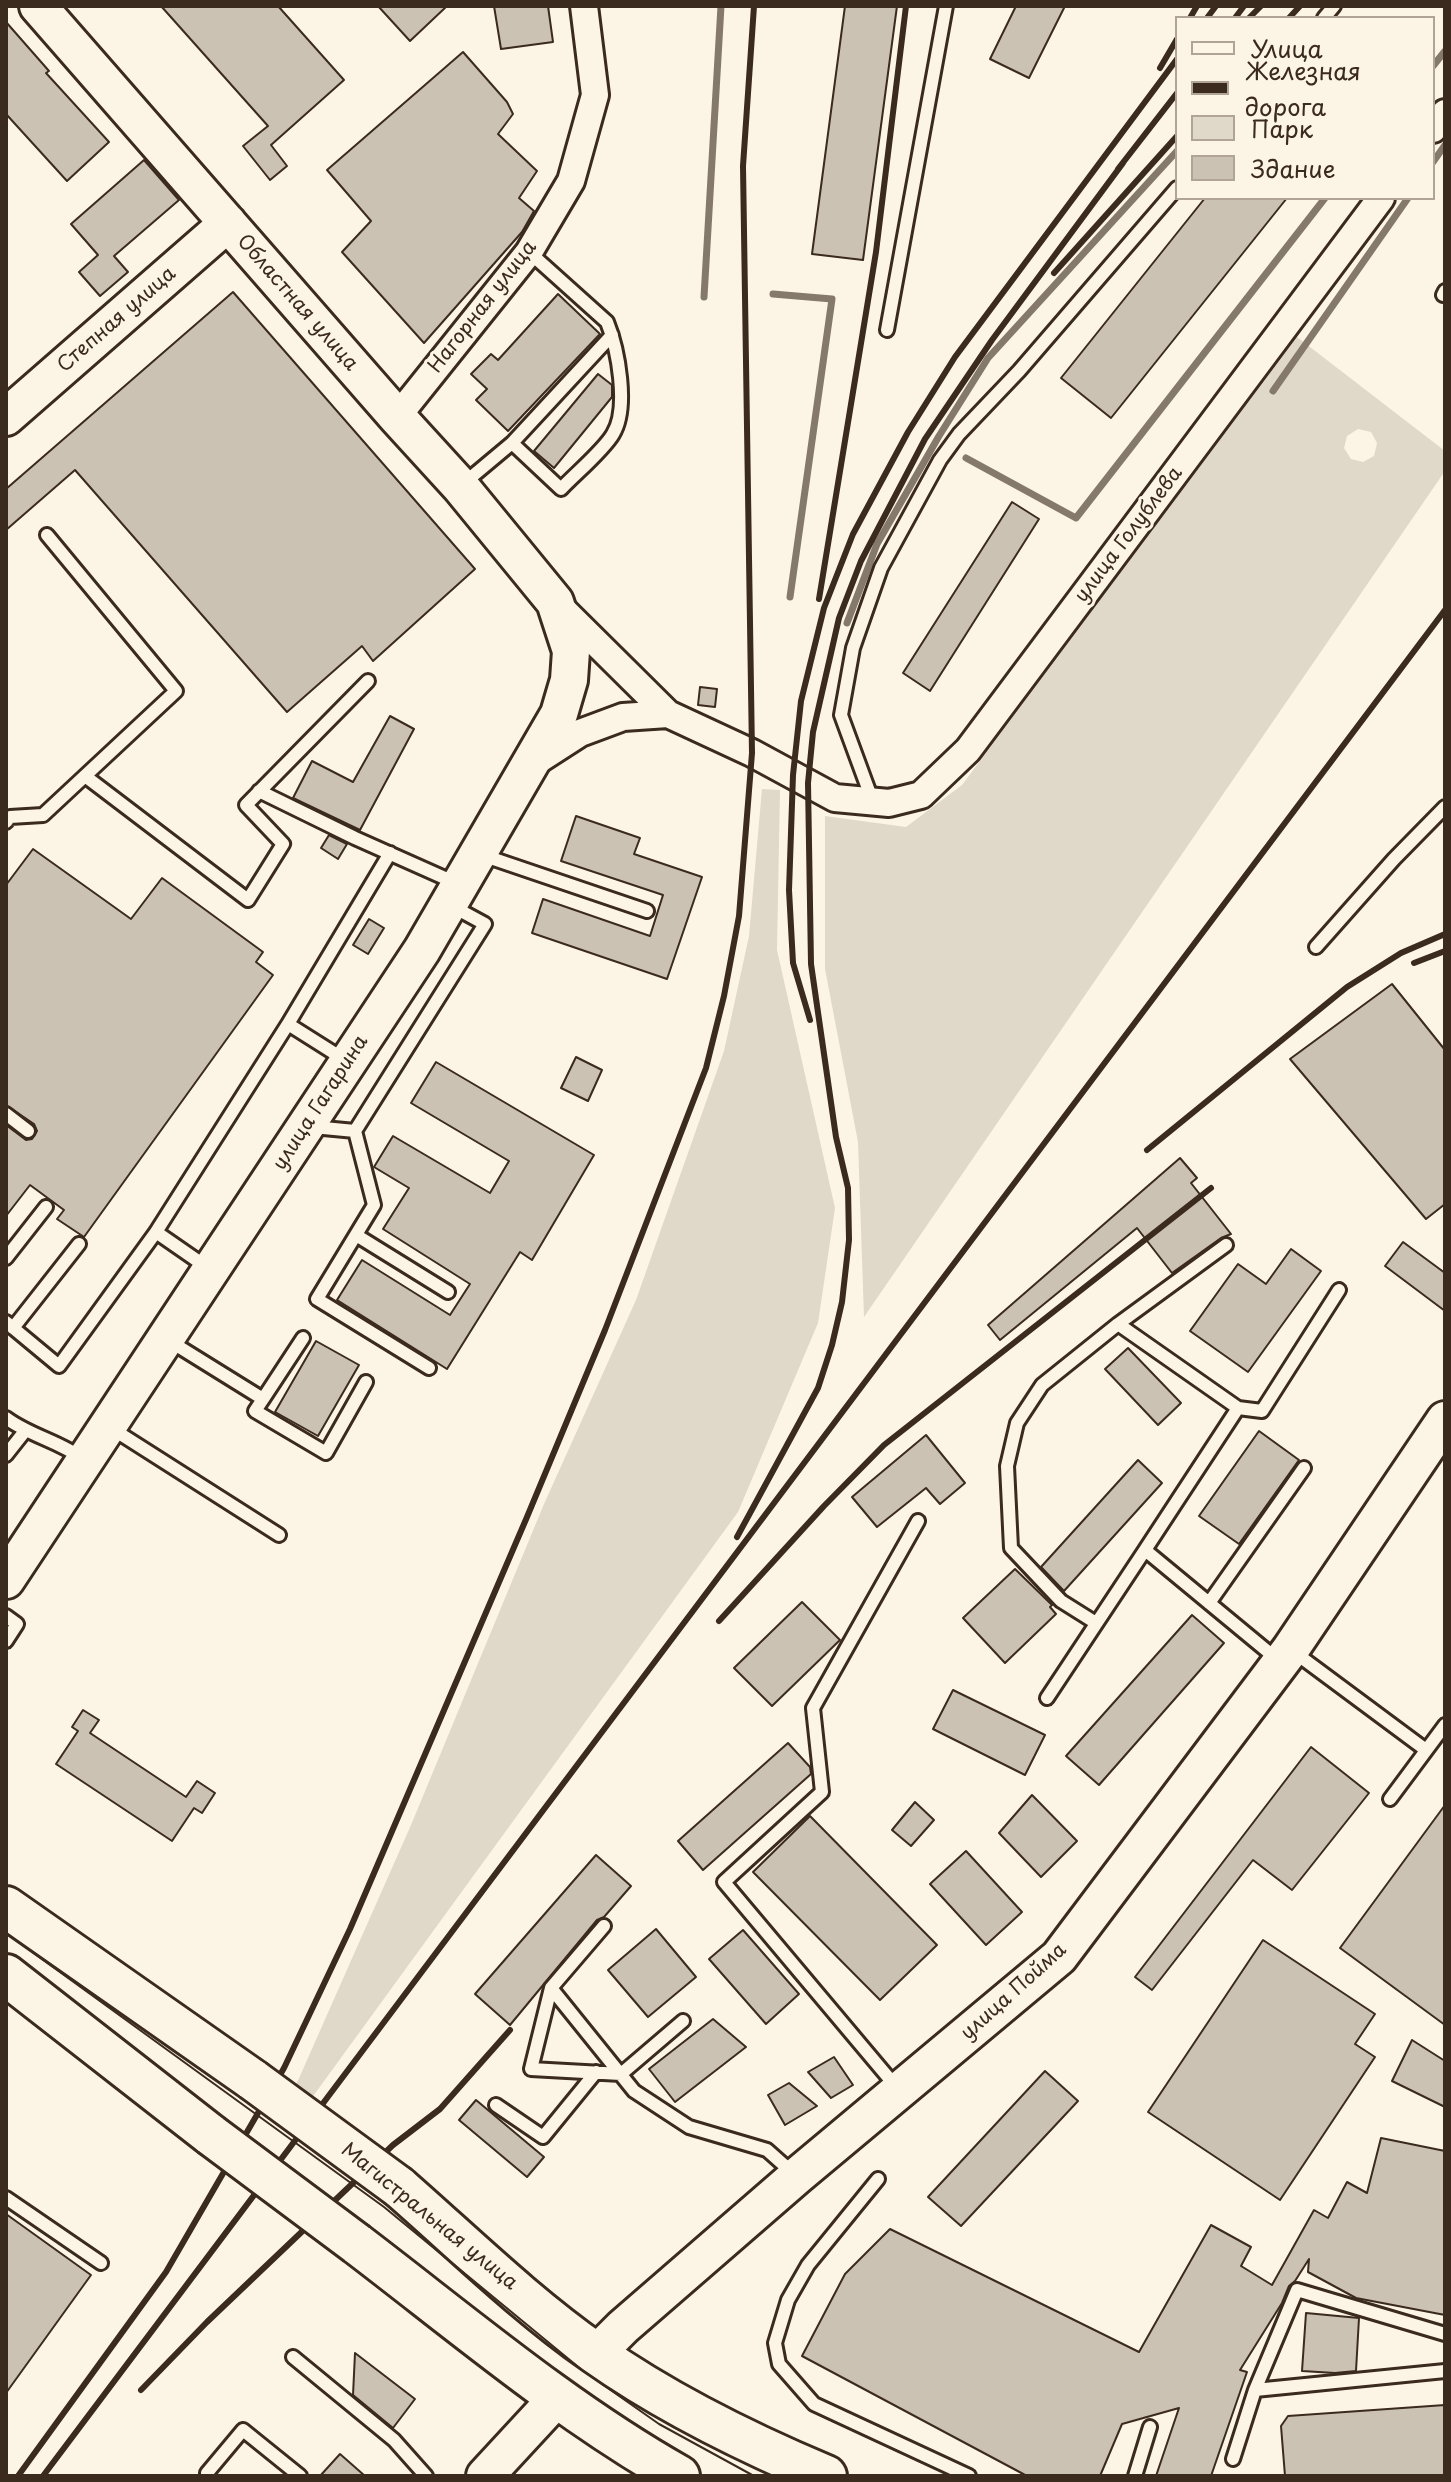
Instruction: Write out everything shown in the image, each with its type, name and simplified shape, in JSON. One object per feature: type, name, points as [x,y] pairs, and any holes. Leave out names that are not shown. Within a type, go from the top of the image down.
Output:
[{"type":"main road","name":"Областная улица","points":[[38,6],[460,486],[555,602]]},
{"type":"main road","name":"Степная улица","points":[[6,417],[228,223]]},
{"type":"main road","name":"улица Гагарина","points":[[6,1580],[422,950],[533,763],[559,714],[569,680],[571,651],[555,602]]},
{"type":"main road","name":"улица Пойма","points":[[485,2476],[623,2327],[797,2176],[1059,1957],[1285,1656],[1445,1420]]},
{"type":"main road","name":"Магистральная улица","points":[[6,1907],[253,2080],[399,2187],[562,2329],[596,2354],[674,2404],[826,2476]]},
{"type":"main road","points":[[6,1975],[211,2135],[558,2397],[636,2452],[679,2476]]},
{"type":"street","name":"Нагорная улица","points":[[397,417],[529,252],[571,181],[595,95],[584,6]]},
{"type":"street","name":"улица Голублева","points":[[668,714],[752,753],[835,798],[889,803],[921,795],[968,750],[1380,200]]},
{"type":"street","points":[[555,602],[668,714]]},
{"type":"street","points":[[533,763],[580,733],[609,722],[623,717],[668,714]]},
{"type":"lane","points":[[887,330],[946,6]]},
{"type":"lane","points":[[873,802],[841,715],[853,648],[881,568],[940,460],[959,434],[1019,371],[1175,190]]},
{"type":"lane","points":[[512,443],[561,489],[614,433],[621,391],[607,322],[529,252]]},
{"type":"lane","points":[[460,486],[512,443],[612,335]]},
{"type":"lane","points":[[6,822],[10,817],[43,815],[176,691],[47,535]]},
{"type":"lane","points":[[85,776],[248,900],[283,844],[246,805],[368,681]]},
{"type":"lane","points":[[259,791],[390,853],[454,895],[485,924],[355,1131],[374,1205],[317,1299],[429,1368]]},
{"type":"lane","points":[[1316,947],[1445,807]]},
{"type":"lane","points":[[79,1244],[10,1325],[59,1366],[156,1232],[288,1024],[390,853]]},
{"type":"lane","points":[[479,853],[647,911]]},
{"type":"lane","points":[[288,1024],[348,1062]]},
{"type":"lane","points":[[6,1114],[28,1131]]},
{"type":"lane","points":[[306,1126],[355,1131]]},
{"type":"lane","points":[[6,1258],[46,1207]]},
{"type":"lane","points":[[156,1232],[210,1270]]},
{"type":"lane","points":[[356,1235],[448,1292]]},
{"type":"lane","points":[[1096,1623],[1061,1601],[1011,1548],[1007,1466],[1017,1423],[1042,1385],[1118,1324],[1226,1245]]},
{"type":"lane","points":[[1118,1324],[1238,1408],[1262,1411],[1339,1290]]},
{"type":"lane","points":[[303,1338],[255,1411],[326,1453],[366,1382]]},
{"type":"lane","points":[[165,1339],[263,1399]]},
{"type":"lane","points":[[1047,1698],[1238,1408]]},
{"type":"lane","points":[[6,1418],[25,1431],[65,1446],[85,1461]]},
{"type":"lane","points":[[108,1426],[279,1535]]},
{"type":"lane","points":[[6,1455],[25,1431]]},
{"type":"lane","points":[[1209,1603],[1304,1468]]},
{"type":"lane","points":[[900,2092],[724,1882],[822,1792],[813,1708],[918,1521]]},
{"type":"lane","points":[[1145,1550],[1209,1603],[1426,1750]]},
{"type":"lane","points":[[6,1616],[17,1624],[6,1641]]},
{"type":"lane","points":[[1390,1799],[1445,1725]]},
{"type":"lane","points":[[604,1926],[551,1988],[531,2069],[621,2074],[683,2021]]},
{"type":"lane","points":[[551,1988],[634,2091],[689,2127],[767,2150],[797,2176]]},
{"type":"lane","points":[[496,2105],[543,2137],[596,2072]]},
{"type":"lane","points":[[878,2179],[808,2265],[788,2300],[775,2343],[779,2364],[814,2404],[969,2476]]},
{"type":"lane","points":[[6,2198],[101,2263]]},
{"type":"lane","points":[[1233,2459],[1255,2390],[1297,2290],[1445,2334]]},
{"type":"lane","points":[[293,2357],[394,2440],[426,2476]]},
{"type":"lane","points":[[1255,2390],[1445,2371]]},
{"type":"lane","points":[[1135,2476],[1150,2427]]},
{"type":"lane","points":[[207,2475],[243,2430],[300,2476]]},
{"type":"green space","points":[[1297,337],[1445,451],[1445,471],[864,1317],[858,1142],[825,969],[825,816],[906,827],[962,785]],"holes":[[[1358,429],[1371,432],[1377,443],[1374,456],[1363,462],[1351,459],[1344,448],[1347,436]]]},
{"type":"green space","points":[[762,789],[780,790],[777,950],[835,1208],[818,1323],[738,1512],[311,2099],[296,2085],[411,1825],[544,1504],[636,1300],[724,1051],[749,936]]},
{"type":"building","points":[[161,6],[278,6],[344,80],[271,145],[287,166],[270,180],[243,146],[268,126]]},
{"type":"building","points":[[378,6],[447,6],[410,41]]},
{"type":"building","points":[[494,6],[548,6],[553,42],[501,49]]},
{"type":"building","points":[[845,6],[897,6],[863,260],[812,254]]},
{"type":"building","points":[[1016,6],[1065,6],[1029,78],[990,59]]},
{"type":"building","points":[[6,22],[49,71],[46,73],[109,142],[67,181],[6,114]]},
{"type":"building","points":[[463,52],[507,102],[513,114],[498,134],[537,171],[519,198],[534,211],[522,232],[424,343],[342,252],[371,221],[327,170]]},
{"type":"building","points":[[144,160],[179,200],[114,256],[128,272],[100,296],[79,272],[98,255],[71,224]]},
{"type":"building","points":[[1203,200],[1285,200],[1111,418],[1061,378]]},
{"type":"building","points":[[233,292],[475,569],[373,661],[362,646],[287,712],[75,470],[6,530],[6,489]]},
{"type":"building","points":[[558,294],[600,334],[508,431],[476,400],[487,389],[471,374],[491,354],[498,360]]},
{"type":"building","points":[[598,374],[612,385],[612,397],[554,468],[534,451]]},
{"type":"building","points":[[1012,502],[1039,519],[930,691],[903,673]]},
{"type":"building","points":[[700,687],[717,689],[715,707],[698,705]]},
{"type":"building","points":[[390,716],[414,729],[360,830],[293,798],[312,761],[353,782]]},
{"type":"building","points":[[576,816],[640,838],[634,854],[702,877],[667,979],[532,933],[543,899],[650,936],[663,895],[561,861]]},
{"type":"building","points":[[329,835],[347,844],[338,859],[321,848]]},
{"type":"building","points":[[33,849],[131,919],[162,878],[263,952],[256,962],[273,975],[84,1237],[57,1219],[64,1210],[30,1185],[6,1216],[6,1125],[26,1140],[32,1139],[37,1131],[34,1124],[6,1105],[6,885]]},
{"type":"building","points":[[369,919],[384,928],[368,954],[353,945]]},
{"type":"building","points":[[1392,984],[1445,1050],[1445,1204],[1426,1219],[1290,1059]]},
{"type":"building","points":[[576,1057],[602,1070],[588,1101],[561,1088]]},
{"type":"building","points":[[436,1062],[594,1155],[532,1260],[520,1252],[447,1369],[337,1300],[362,1260],[450,1315],[470,1284],[383,1229],[409,1188],[374,1167],[393,1136],[490,1193],[509,1161],[411,1103]]},
{"type":"building","points":[[1180,1158],[1197,1178],[1191,1183],[1231,1234],[1172,1273],[1137,1228],[1000,1340],[988,1325]]},
{"type":"building","points":[[1403,1242],[1445,1273],[1445,1311],[1385,1266]]},
{"type":"building","points":[[1291,1249],[1321,1271],[1248,1372],[1190,1331],[1238,1264],[1266,1284]]},
{"type":"building","points":[[316,1341],[359,1365],[318,1436],[275,1412]]},
{"type":"building","points":[[1128,1348],[1181,1403],[1158,1425],[1105,1369]]},
{"type":"building","points":[[1259,1431],[1299,1460],[1239,1544],[1199,1516]]},
{"type":"building","points":[[926,1435],[965,1483],[940,1504],[926,1488],[877,1527],[852,1497]]},
{"type":"building","points":[[1138,1460],[1162,1483],[1064,1591],[1041,1567]]},
{"type":"building","points":[[1015,1569],[1052,1605],[1050,1607],[1056,1614],[1005,1663],[963,1618]]},
{"type":"building","points":[[802,1602],[840,1640],[772,1706],[734,1668]]},
{"type":"building","points":[[1192,1615],[1224,1643],[1099,1785],[1066,1756]]},
{"type":"building","points":[[953,1690],[1045,1735],[1025,1775],[933,1729]]},
{"type":"building","points":[[83,1710],[99,1720],[90,1733],[186,1797],[197,1781],[215,1793],[202,1813],[194,1808],[172,1841],[56,1764],[78,1731],[72,1727]]},
{"type":"building","points":[[788,1743],[810,1767],[811,1774],[703,1870],[678,1841]]},
{"type":"building","points":[[1311,1747],[1369,1793],[1292,1890],[1253,1860],[1152,1990],[1135,1977]]},
{"type":"building","points":[[1032,1795],[1077,1841],[1041,1877],[999,1833]]},
{"type":"building","points":[[915,1802],[934,1820],[911,1846],[892,1830]]},
{"type":"building","points":[[1445,1805],[1445,2025],[1340,1948]]},
{"type":"building","points":[[810,1816],[937,1945],[880,2000],[753,1872]]},
{"type":"building","points":[[966,1851],[1022,1912],[986,1945],[930,1884]]},
{"type":"building","points":[[596,1855],[631,1886],[604,1917],[597,1920],[510,2025],[475,1994]]},
{"type":"building","points":[[656,1929],[696,1977],[648,2017],[608,1970]]},
{"type":"building","points":[[743,1930],[799,1994],[766,2024],[709,1959]]},
{"type":"building","points":[[1263,1940],[1375,2014],[1355,2044],[1375,2057],[1280,2200],[1148,2112]]},
{"type":"building","points":[[713,2019],[746,2047],[675,2102],[649,2069]]},
{"type":"building","points":[[1412,2040],[1445,2061],[1445,2107],[1392,2081]]},
{"type":"building","points":[[834,2057],[853,2085],[831,2098],[808,2072]]},
{"type":"building","points":[[1045,2071],[1078,2101],[961,2226],[928,2197]]},
{"type":"building","points":[[789,2083],[817,2106],[785,2125],[768,2095]]},
{"type":"building","points":[[476,2100],[544,2157],[527,2177],[459,2120]]},
{"type":"building","points":[[1381,2138],[1445,2151],[1445,2315],[1356,2298],[1308,2272],[1309,2259],[1289,2286],[1282,2303],[1240,2370],[1247,2372],[1211,2476],[1156,2476],[1179,2408],[1122,2424],[1100,2476],[1027,2476],[802,2356],[845,2274],[890,2229],[1139,2352],[1211,2225],[1251,2247],[1241,2266],[1272,2285],[1314,2210],[1328,2218],[1347,2182],[1367,2193]]},
{"type":"building","points":[[6,2214],[91,2275],[6,2393]]},
{"type":"building","points":[[1306,2313],[1359,2318],[1356,2371],[1302,2371]]},
{"type":"building","points":[[355,2353],[415,2399],[393,2428],[353,2395]]},
{"type":"building","points":[[1445,2405],[1445,2476],[1285,2476],[1281,2426],[1288,2416]]},
{"type":"building","points":[[340,2454],[365,2476],[320,2476]]},
{"type":"waterway","points":[[704,297],[721,6]]},
{"type":"waterway","points":[[1435,64],[1445,51]]},
{"type":"waterway","points":[[1435,159],[1445,145]]},
{"type":"waterway","points":[[847,623],[877,544],[988,358],[1175,153]]},
{"type":"waterway","points":[[966,458],[1076,518],[1323,200]]},
{"type":"waterway","points":[[1273,391],[1407,200]]},
{"type":"waterway","points":[[773,294],[832,299],[790,597]]},
{"type":"tram line","points":[[6,1933],[384,2207],[582,2370],[659,2424],[754,2476]]},
{"type":"railway","points":[[18,2476],[166,2272],[284,2068],[350,1929],[527,1517],[605,1330],[706,1068],[739,916],[752,753],[743,166],[754,6]]},
{"type":"railway","points":[[819,599],[876,252],[906,6]]},
{"type":"railway","points":[[1191,16],[1197,6]]},
{"type":"railway","points":[[1208,16],[1216,6]]},
{"type":"railway","points":[[1236,16],[1244,6]]},
{"type":"railway","points":[[1251,16],[1261,6]]},
{"type":"railway","points":[[1291,16],[1300,6]]},
{"type":"railway","points":[[1160,68],[1175,42]]},
{"type":"railway","points":[[810,1020],[793,963],[789,890],[793,775],[801,701],[824,608],[853,534],[908,432],[955,357],[1175,62]]},
{"type":"railway","points":[[1118,169],[1175,96]]},
{"type":"railway","points":[[1054,273],[1175,138]]},
{"type":"railway","points":[[737,1537],[818,1388],[842,1302],[849,1240],[848,1188],[836,1137],[811,964],[808,783],[813,732],[839,618],[861,561],[925,439],[992,340],[1123,163]]},
{"type":"railway","points":[[43,2476],[1445,610]]},
{"type":"railway","points":[[1147,1150],[1347,987],[1401,953],[1445,934]]},
{"type":"railway","points":[[1414,963],[1445,951]]},
{"type":"railway","points":[[719,1621],[884,1445],[1211,1188]]},
{"type":"railway","points":[[141,2390],[207,2322],[393,2145],[440,2109],[510,2030]]}]
